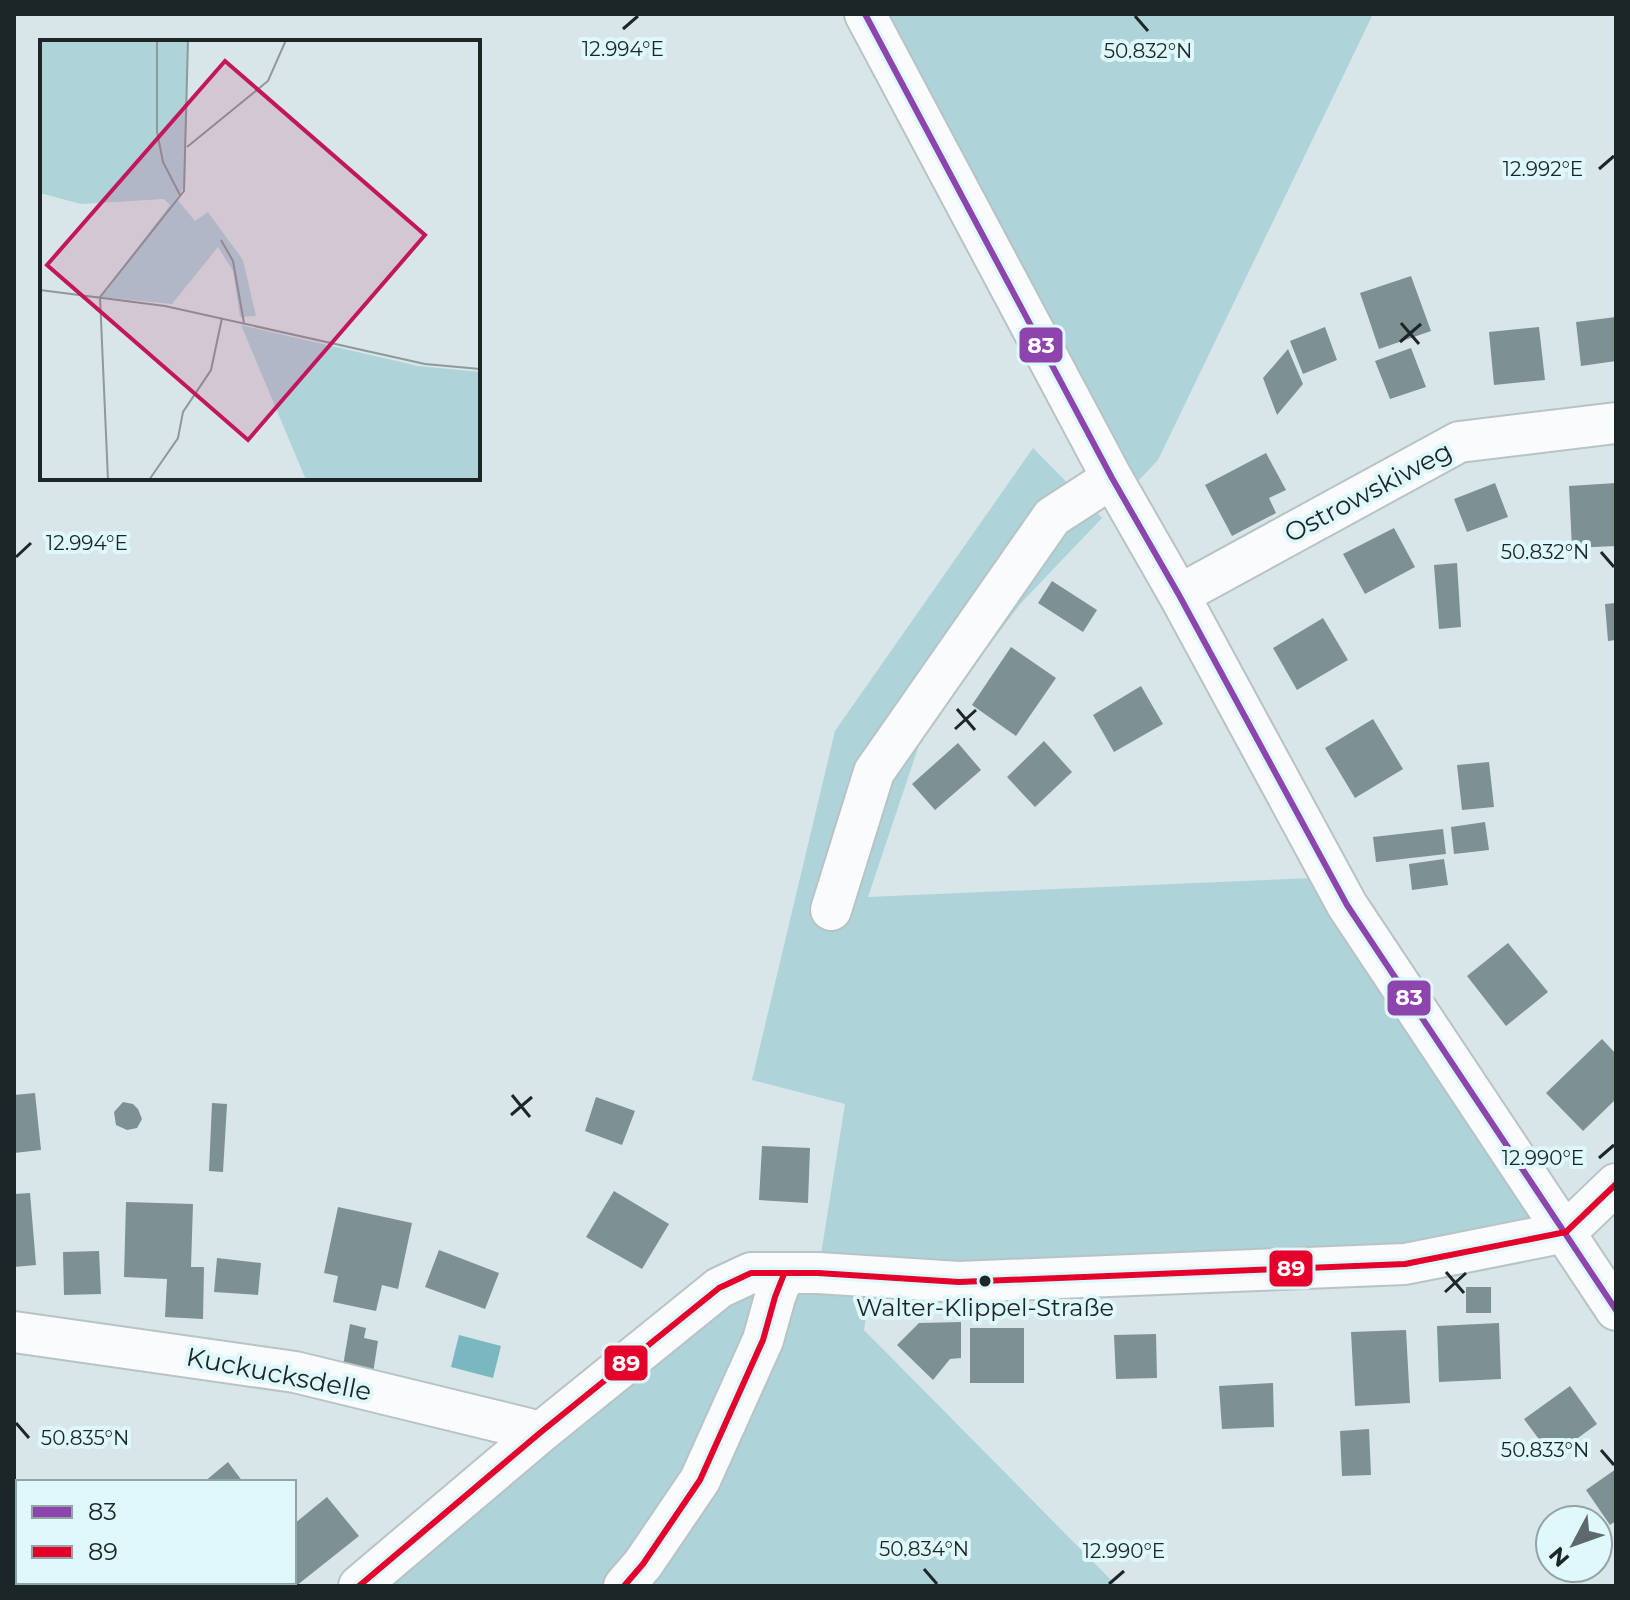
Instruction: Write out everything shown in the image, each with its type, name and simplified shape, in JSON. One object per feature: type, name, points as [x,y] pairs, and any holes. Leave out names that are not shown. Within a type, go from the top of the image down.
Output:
[{"type":"street","points":[[865,14],[1112,478],[1347,905],[1616,1310]]},
{"type":"street","name":"Ostrowskiweg","points":[[1179,595],[1459,442],[1616,423]]},
{"type":"street","points":[[831,910],[874,772],[1052,517],[1112,478]]},
{"type":"street","points":[[359,1586],[541,1432],[719,1288],[751,1273],[818,1273],[959,1282],[1405,1264],[1566,1232],[1616,1184]]},
{"type":"street","points":[[624,1586],[643,1564],[700,1480],[763,1340],[784,1274]]},
{"type":"street","name":"Kuckucksdelle","points":[[14,1332],[295,1372],[541,1432]]},
{"type":"shaded area","points":[[888,14],[1373,14],[1158,460],[1137,482]]},
{"type":"shaded area","points":[[1033,448],[1102,518],[1021,603],[923,733],[868,897],[1314,878],[1566,1232],[1486,1244],[872,1277],[864,1330],[1117,1586],[359,1586],[719,1288],[818,1273],[845,1104],[752,1080],[835,731]]},
{"type":"shaded area","points":[[459,1335],[501,1346],[493,1378],[451,1367]]},
{"type":"building","points":[[1411,276],[1431,331],[1379,349],[1360,293]]},
{"type":"building","points":[[1616,317],[1616,361],[1581,366],[1576,322]]},
{"type":"building","points":[[1325,327],[1337,360],[1303,374],[1290,341]]},
{"type":"building","points":[[1539,327],[1545,380],[1494,385],[1489,332]]},
{"type":"building","points":[[1411,348],[1426,387],[1390,399],[1375,361]]},
{"type":"building","points":[[1288,349],[1303,384],[1277,415],[1263,378]]},
{"type":"building","points":[[1266,453],[1286,490],[1269,498],[1276,513],[1232,536],[1205,485]]},
{"type":"building","points":[[1495,483],[1508,517],[1467,532],[1454,499]]},
{"type":"building","points":[[1616,483],[1616,546],[1572,548],[1569,486]]},
{"type":"building","points":[[1394,528],[1415,567],[1365,594],[1343,554]]},
{"type":"building","points":[[1457,563],[1461,627],[1439,629],[1434,565]]},
{"type":"building","points":[[1052,581],[1097,610],[1083,632],[1038,603]]},
{"type":"building","points":[[1616,603],[1616,640],[1608,641],[1605,604]]},
{"type":"building","points":[[1323,618],[1348,660],[1297,690],[1273,648]]},
{"type":"building","points":[[1011,647],[1056,678],[1016,736],[972,705]]},
{"type":"building","points":[[1141,686],[1163,724],[1114,752],[1093,715]]},
{"type":"building","points":[[1373,719],[1403,769],[1355,798],[1325,748]]},
{"type":"building","points":[[1044,741],[1072,772],[1035,807],[1007,777]]},
{"type":"building","points":[[958,743],[981,770],[935,810],[912,784]]},
{"type":"building","points":[[1489,762],[1494,807],[1462,810],[1457,765]]},
{"type":"building","points":[[1485,822],[1489,850],[1454,854],[1451,827]]},
{"type":"building","points":[[1443,829],[1446,854],[1376,862],[1373,837]]},
{"type":"building","points":[[1444,859],[1448,885],[1412,890],[1409,864]]},
{"type":"building","points":[[1508,943],[1548,992],[1506,1026],[1467,976]]},
{"type":"building","points":[[1602,1039],[1616,1054],[1616,1099],[1583,1131],[1546,1093]]},
{"type":"building","points":[[35,1093],[41,1150],[14,1153],[14,1095]]},
{"type":"building","points":[[596,1097],[635,1111],[622,1145],[585,1131]]},
{"type":"building","points":[[123,1102],[133,1104],[138,1109],[142,1119],[137,1128],[127,1130],[116,1125],[114,1112]]},
{"type":"building","points":[[212,1103],[227,1104],[223,1172],[209,1171]]},
{"type":"building","points":[[762,1146],[810,1148],[808,1203],[759,1200]]},
{"type":"building","points":[[614,1191],[669,1224],[642,1269],[586,1237]]},
{"type":"building","points":[[30,1193],[36,1265],[14,1267],[14,1194]]},
{"type":"building","points":[[126,1202],[193,1204],[191,1267],[204,1267],[203,1319],[165,1317],[167,1279],[124,1277]]},
{"type":"building","points":[[338,1207],[412,1223],[398,1289],[382,1285],[376,1311],[333,1302],[338,1276],[324,1273]]},
{"type":"building","points":[[439,1250],[499,1273],[485,1309],[425,1287]]},
{"type":"building","points":[[99,1251],[101,1294],[64,1295],[63,1252]]},
{"type":"building","points":[[217,1258],[261,1263],[258,1295],[214,1292]]},
{"type":"building","points":[[1466,1287],[1491,1287],[1491,1313],[1466,1313]]},
{"type":"building","points":[[961,1322],[961,1358],[950,1359],[933,1380],[897,1345],[919,1323]]},
{"type":"building","points":[[1499,1323],[1501,1379],[1439,1382],[1437,1326]]},
{"type":"building","points":[[350,1324],[366,1328],[364,1338],[378,1341],[373,1373],[343,1366]]},
{"type":"building","points":[[970,1328],[1024,1328],[1024,1383],[970,1383]]},
{"type":"building","points":[[1406,1330],[1410,1403],[1355,1406],[1351,1332]]},
{"type":"building","points":[[1156,1334],[1157,1378],[1116,1379],[1114,1335]]},
{"type":"building","points":[[1273,1383],[1274,1427],[1222,1429],[1219,1386]]},
{"type":"building","points":[[1570,1386],[1597,1424],[1552,1457],[1524,1419]]},
{"type":"building","points":[[1369,1429],[1371,1475],[1342,1476],[1340,1431]]},
{"type":"building","points":[[228,1462],[242,1480],[206,1480]]},
{"type":"building","points":[[1616,1469],[1616,1521],[1614,1522],[1614,1504],[1596,1504],[1586,1490]]},
{"type":"building","points":[[327,1497],[359,1536],[296,1586],[276,1586],[274,1584],[296,1584],[296,1522]]},
{"type":"transit line","name":"83","points":[[865,14],[1112,478],[1347,905],[1616,1310]]},
{"type":"transit line","name":"89","points":[[359,1586],[541,1432],[719,1288],[751,1273],[818,1273],[959,1282],[1405,1264],[1566,1232],[1616,1184]]},
{"type":"transit line","name":"89","points":[[624,1586],[643,1564],[700,1480],[763,1340],[784,1274]]},
{"type":"place","name":"Walter-Klippel-Straße","points":[[985,1281]]}]
